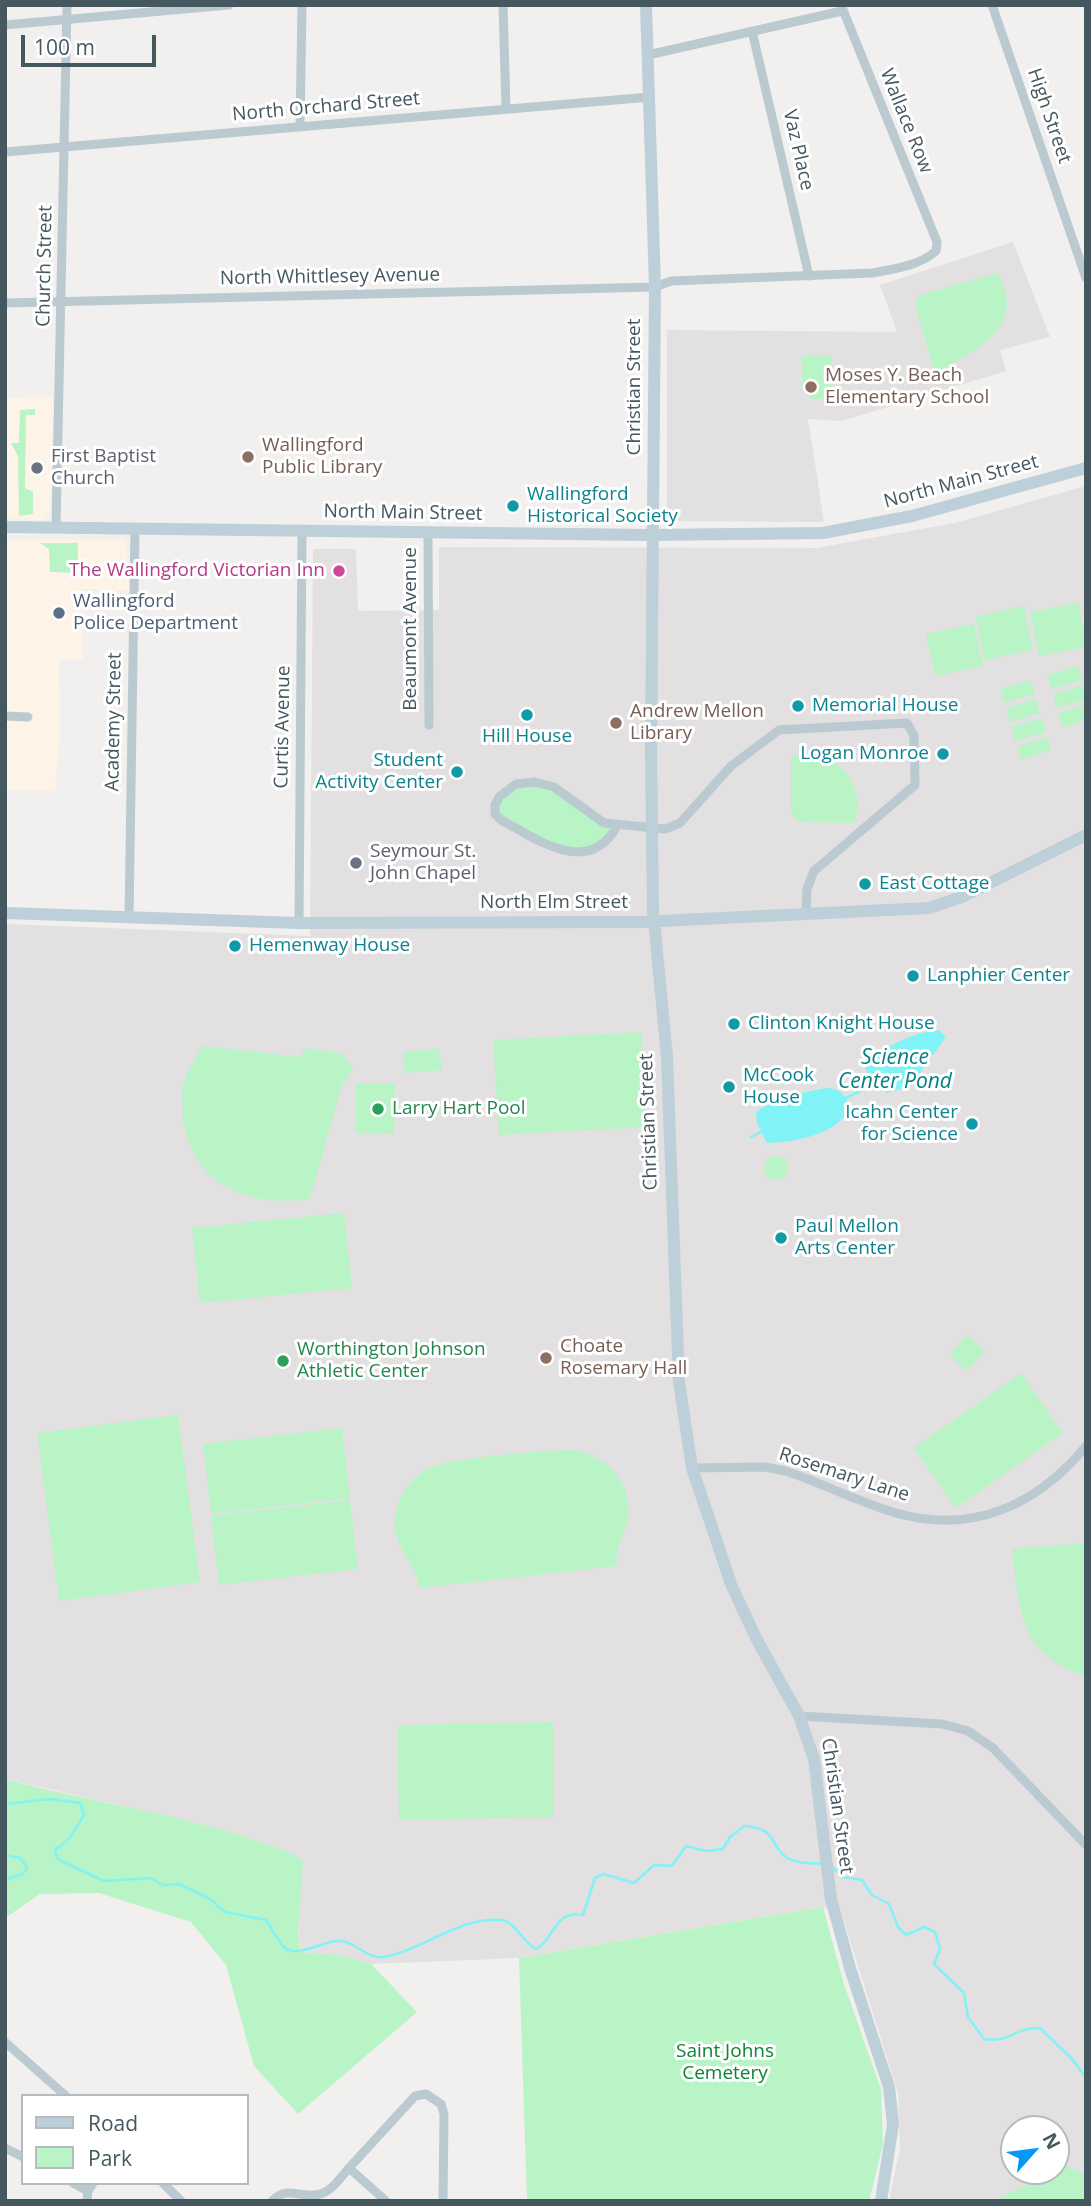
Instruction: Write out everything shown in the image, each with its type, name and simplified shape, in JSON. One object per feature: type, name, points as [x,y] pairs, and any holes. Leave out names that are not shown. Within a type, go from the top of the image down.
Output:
[{"type":"main road","name":"Christian Street","points":[[646,5],[655,287],[652,830],[654,922],[667,1057],[678,1371],[692,1468],[741,1607],[799,1716],[814,1759],[825,1863],[846,1955],[889,2087],[892,2145],[881,2201]]},
{"type":"main road","name":"North Main Street","points":[[5,527],[654,535],[836,531],[912,516],[1086,468]]},
{"type":"main road","name":"North Elm Street","points":[[5,913],[299,923],[654,922],[929,908],[948,903],[1086,835]]},
{"type":"street","name":"Church Street","points":[[56,527],[67,5]]},
{"type":"street","points":[[5,25],[229,5]]},
{"type":"street","points":[[300,127],[302,5]]},
{"type":"street","points":[[503,5],[506,108]]},
{"type":"street","name":"High Street","points":[[992,5],[1086,278]]},
{"type":"street","points":[[648,55],[841,8]]},
{"type":"street","name":"Wallace Row","points":[[841,8],[937,242],[936,251]]},
{"type":"street","name":"Vaz Place","points":[[752,31],[809,276]]},
{"type":"street","name":"North Orchard Street","points":[[5,152],[650,97]]},
{"type":"street","name":"North Whittlesey Avenue","points":[[5,303],[655,287],[671,281],[809,276],[898,269],[936,251]]},
{"type":"street","name":"Academy Street","points":[[129,918],[135,528]]},
{"type":"street","name":"Curtis Avenue","points":[[299,923],[302,530]]},
{"type":"street","name":"Beaumont Avenue","points":[[428,533],[429,725]]},
{"type":"street","points":[[5,716],[28,717]]},
{"type":"street","points":[[617,826],[604,844],[593,850],[554,849],[501,821],[495,814],[495,805],[500,796],[516,784],[544,783],[604,822],[617,826],[664,830],[680,823],[731,766],[779,730],[907,723],[912,727],[914,736],[915,785],[814,871],[809,879],[806,915]]},
{"type":"street","name":"Rosemary Lane","points":[[692,1468],[776,1469],[897,1513],[925,1519],[953,1519],[1004,1511],[1031,1497],[1055,1481],[1086,1446]]},
{"type":"street","points":[[799,1716],[942,1724],[968,1731],[993,1748],[1086,1845]]},
{"type":"street","points":[[5,2042],[64,2094]]},
{"type":"street","points":[[272,2201],[287,2192],[319,2195],[327,2191],[415,2096],[436,2098],[444,2114],[443,2201]]},
{"type":"street","points":[[5,2148],[21,2156]]},
{"type":"street","points":[[349,2168],[386,2201]]},
{"type":"street","points":[[165,2185],[181,2201]]},
{"type":"shaded area","name":"Moses Y. Beach Elementary School","points":[[1013,242],[1050,337],[1000,350],[1006,371],[842,421],[808,419],[824,522],[667,521],[667,330],[897,332],[880,285]]},
{"type":"shaded area","points":[[53,396],[50,512],[45,520],[5,519],[5,398]]},
{"type":"shaded area","name":"Choate Rosemary Hall","points":[[1086,486],[1086,2201],[889,2201],[900,2148],[898,2093],[842,1915],[823,1907],[519,1958],[371,1964],[338,1955],[300,1952],[293,1854],[209,1826],[5,1779],[5,924],[310,936],[313,549],[356,549],[358,611],[439,610],[439,547],[816,548],[955,523]]},
{"type":"shaded area","points":[[5,540],[126,540],[130,591],[81,589],[83,660],[59,660],[60,735],[55,791],[7,790],[5,786]]},
{"type":"green space","points":[[998,273],[1006,293],[1007,309],[1002,323],[981,346],[935,374],[915,304],[919,295]]},
{"type":"green space","points":[[831,355],[831,399],[812,399],[802,387],[802,356]]},
{"type":"green space","points":[[35,409],[35,415],[26,415],[25,488],[33,492],[33,514],[19,516],[18,456],[11,443],[19,443],[20,410]]},
{"type":"green space","points":[[40,543],[78,543],[78,573],[50,572],[49,549]]},
{"type":"green space","points":[[1079,603],[1086,647],[1039,656],[1030,612]]},
{"type":"green space","points":[[1024,606],[1033,650],[984,660],[976,616]]},
{"type":"green space","points":[[974,624],[983,666],[935,676],[926,634]]},
{"type":"green space","points":[[1078,666],[1082,680],[1051,689],[1047,675]]},
{"type":"green space","points":[[1031,680],[1035,694],[1004,703],[1000,689]]},
{"type":"green space","points":[[1084,685],[1086,700],[1057,708],[1053,694]]},
{"type":"green space","points":[[1036,699],[1040,713],[1010,722],[1006,708]]},
{"type":"green space","points":[[1086,705],[1086,720],[1062,727],[1058,713]]},
{"type":"green space","points":[[1042,718],[1046,732],[1015,741],[1011,727]]},
{"type":"green space","points":[[1047,737],[1051,750],[1021,760],[1017,746]]},
{"type":"green space","points":[[809,754],[832,762],[849,777],[857,798],[854,823],[799,822],[791,815],[791,756]]},
{"type":"green space","points":[[525,782],[560,791],[615,829],[593,850],[554,849],[495,814],[505,792]]},
{"type":"green space","points":[[641,1032],[646,1127],[499,1135],[493,1040]]},
{"type":"green space","points":[[203,1046],[301,1057],[305,1048],[343,1054],[353,1068],[342,1085],[310,1199],[266,1200],[245,1195],[227,1187],[211,1175],[198,1160],[188,1140],[182,1095],[187,1074]]},
{"type":"green space","points":[[439,1048],[442,1070],[405,1073],[403,1052]]},
{"type":"green space","name":"Larry Hart Pool","points":[[356,1083],[395,1084],[395,1104],[399,1105],[399,1113],[395,1113],[394,1134],[356,1133]]},
{"type":"green space","points":[[776,1156],[787,1163],[788,1168],[781,1179],[776,1180],[765,1173],[764,1168],[771,1157]]},
{"type":"green space","points":[[344,1213],[352,1288],[200,1303],[192,1228]]},
{"type":"green space","points":[[968,1335],[985,1352],[966,1371],[949,1354]]},
{"type":"green space","points":[[1021,1373],[1063,1433],[956,1508],[914,1448]]},
{"type":"green space","points":[[178,1415],[200,1582],[59,1601],[37,1433]]},
{"type":"green space","points":[[342,1428],[350,1498],[211,1514],[203,1444]]},
{"type":"green space","points":[[573,1450],[597,1458],[615,1473],[622,1483],[628,1506],[628,1519],[619,1547],[617,1566],[419,1588],[414,1570],[397,1539],[395,1529],[396,1511],[401,1496],[416,1477],[429,1468],[457,1461]]},
{"type":"green space","points":[[350,1500],[358,1569],[219,1585],[211,1516]]},
{"type":"green space","points":[[1086,1543],[1086,1676],[1047,1656],[1035,1643],[1021,1610],[1012,1549]]},
{"type":"green space","points":[[553,1722],[554,1817],[399,1820],[397,1725]]},
{"type":"green space","points":[[5,1779],[186,1820],[293,1854],[303,1861],[298,1932],[300,1952],[338,1955],[371,1964],[417,2012],[298,2114],[254,2066],[226,1965],[191,1922],[99,1893],[40,1894],[5,1918]]},
{"type":"green space","name":"Saint Johns Cemetery","points":[[823,1907],[843,1981],[881,2090],[883,2144],[869,2201],[527,2201],[519,1958]]},
{"type":"green space","points":[[1070,2167],[1086,2175],[1086,2201],[994,2201],[1026,2185],[1070,2185]]},
{"type":"water","name":"Science Center Pond","points":[[939,1030],[946,1037],[910,1086],[887,1093],[870,1081],[865,1066],[881,1052],[908,1037]]},
{"type":"water","points":[[826,1088],[841,1092],[850,1106],[837,1124],[815,1135],[767,1143],[757,1123],[756,1112],[777,1098]]},
{"type":"waterway","points":[[846,1098],[873,1085]]},
{"type":"waterway","points":[[751,1137],[763,1131]]},
{"type":"waterway","points":[[5,1804],[51,1799],[80,1803],[84,1814],[72,1834],[55,1850],[57,1859],[104,1881],[151,1878],[163,1885],[179,1884],[210,1899],[225,1912],[266,1920],[284,1947],[295,1951],[342,1941],[371,1955],[384,1957],[485,1920],[506,1921],[536,1949],[560,1921],[573,1915],[583,1915],[595,1878],[604,1874],[634,1883],[654,1865],[672,1866],[686,1846],[706,1851],[723,1849],[730,1837],[744,1826],[763,1830],[781,1852],[794,1861],[824,1864]]},
{"type":"waterway","points":[[5,1855],[20,1858],[27,1867],[23,1874],[5,1880]]},
{"type":"waterway","points":[[830,1865],[843,1877],[862,1880],[872,1895],[889,1904],[898,1927],[906,1935],[924,1927],[935,1932],[940,1949],[934,1964],[964,1993],[968,2017],[984,2039],[1001,2039],[1024,2030],[1040,2028],[1073,2060],[1086,2078]]},
{"type":"place","name":"Moses Y. Beach Elementary School","points":[[811,387]]},
{"type":"place","name":"Wallingford Public Library","points":[[248,457]]},
{"type":"place","name":"First Baptist Church","points":[[37,468]]},
{"type":"place","name":"Wallingford Historical Society","points":[[513,506]]},
{"type":"place","name":"The Wallingford Victorian Inn","points":[[339,571]]},
{"type":"place","name":"Wallingford Police Department","points":[[59,613]]},
{"type":"place","name":"Memorial House","points":[[798,706]]},
{"type":"place","name":"Hill House","points":[[527,715]]},
{"type":"place","name":"Andrew Mellon Library","points":[[616,723]]},
{"type":"place","name":"Logan Monroe","points":[[943,754]]},
{"type":"place","name":"Student Activity Center","points":[[457,772]]},
{"type":"place","name":"Seymour St. John Chapel","points":[[356,863]]},
{"type":"place","name":"East Cottage","points":[[865,884]]},
{"type":"place","name":"Hemenway House","points":[[235,946]]},
{"type":"place","name":"Lanphier Center","points":[[913,976]]},
{"type":"place","name":"Clinton Knight House","points":[[734,1024]]},
{"type":"place","name":"McCook House","points":[[729,1087]]},
{"type":"place","name":"Larry Hart Pool","points":[[378,1109]]},
{"type":"place","name":"Icahn Center for Science","points":[[972,1124]]},
{"type":"place","name":"Paul Mellon Arts Center","points":[[781,1238]]},
{"type":"place","name":"Choate Rosemary Hall","points":[[546,1358]]},
{"type":"place","name":"Worthington Johnson Athletic Center","points":[[283,1361]]}]
